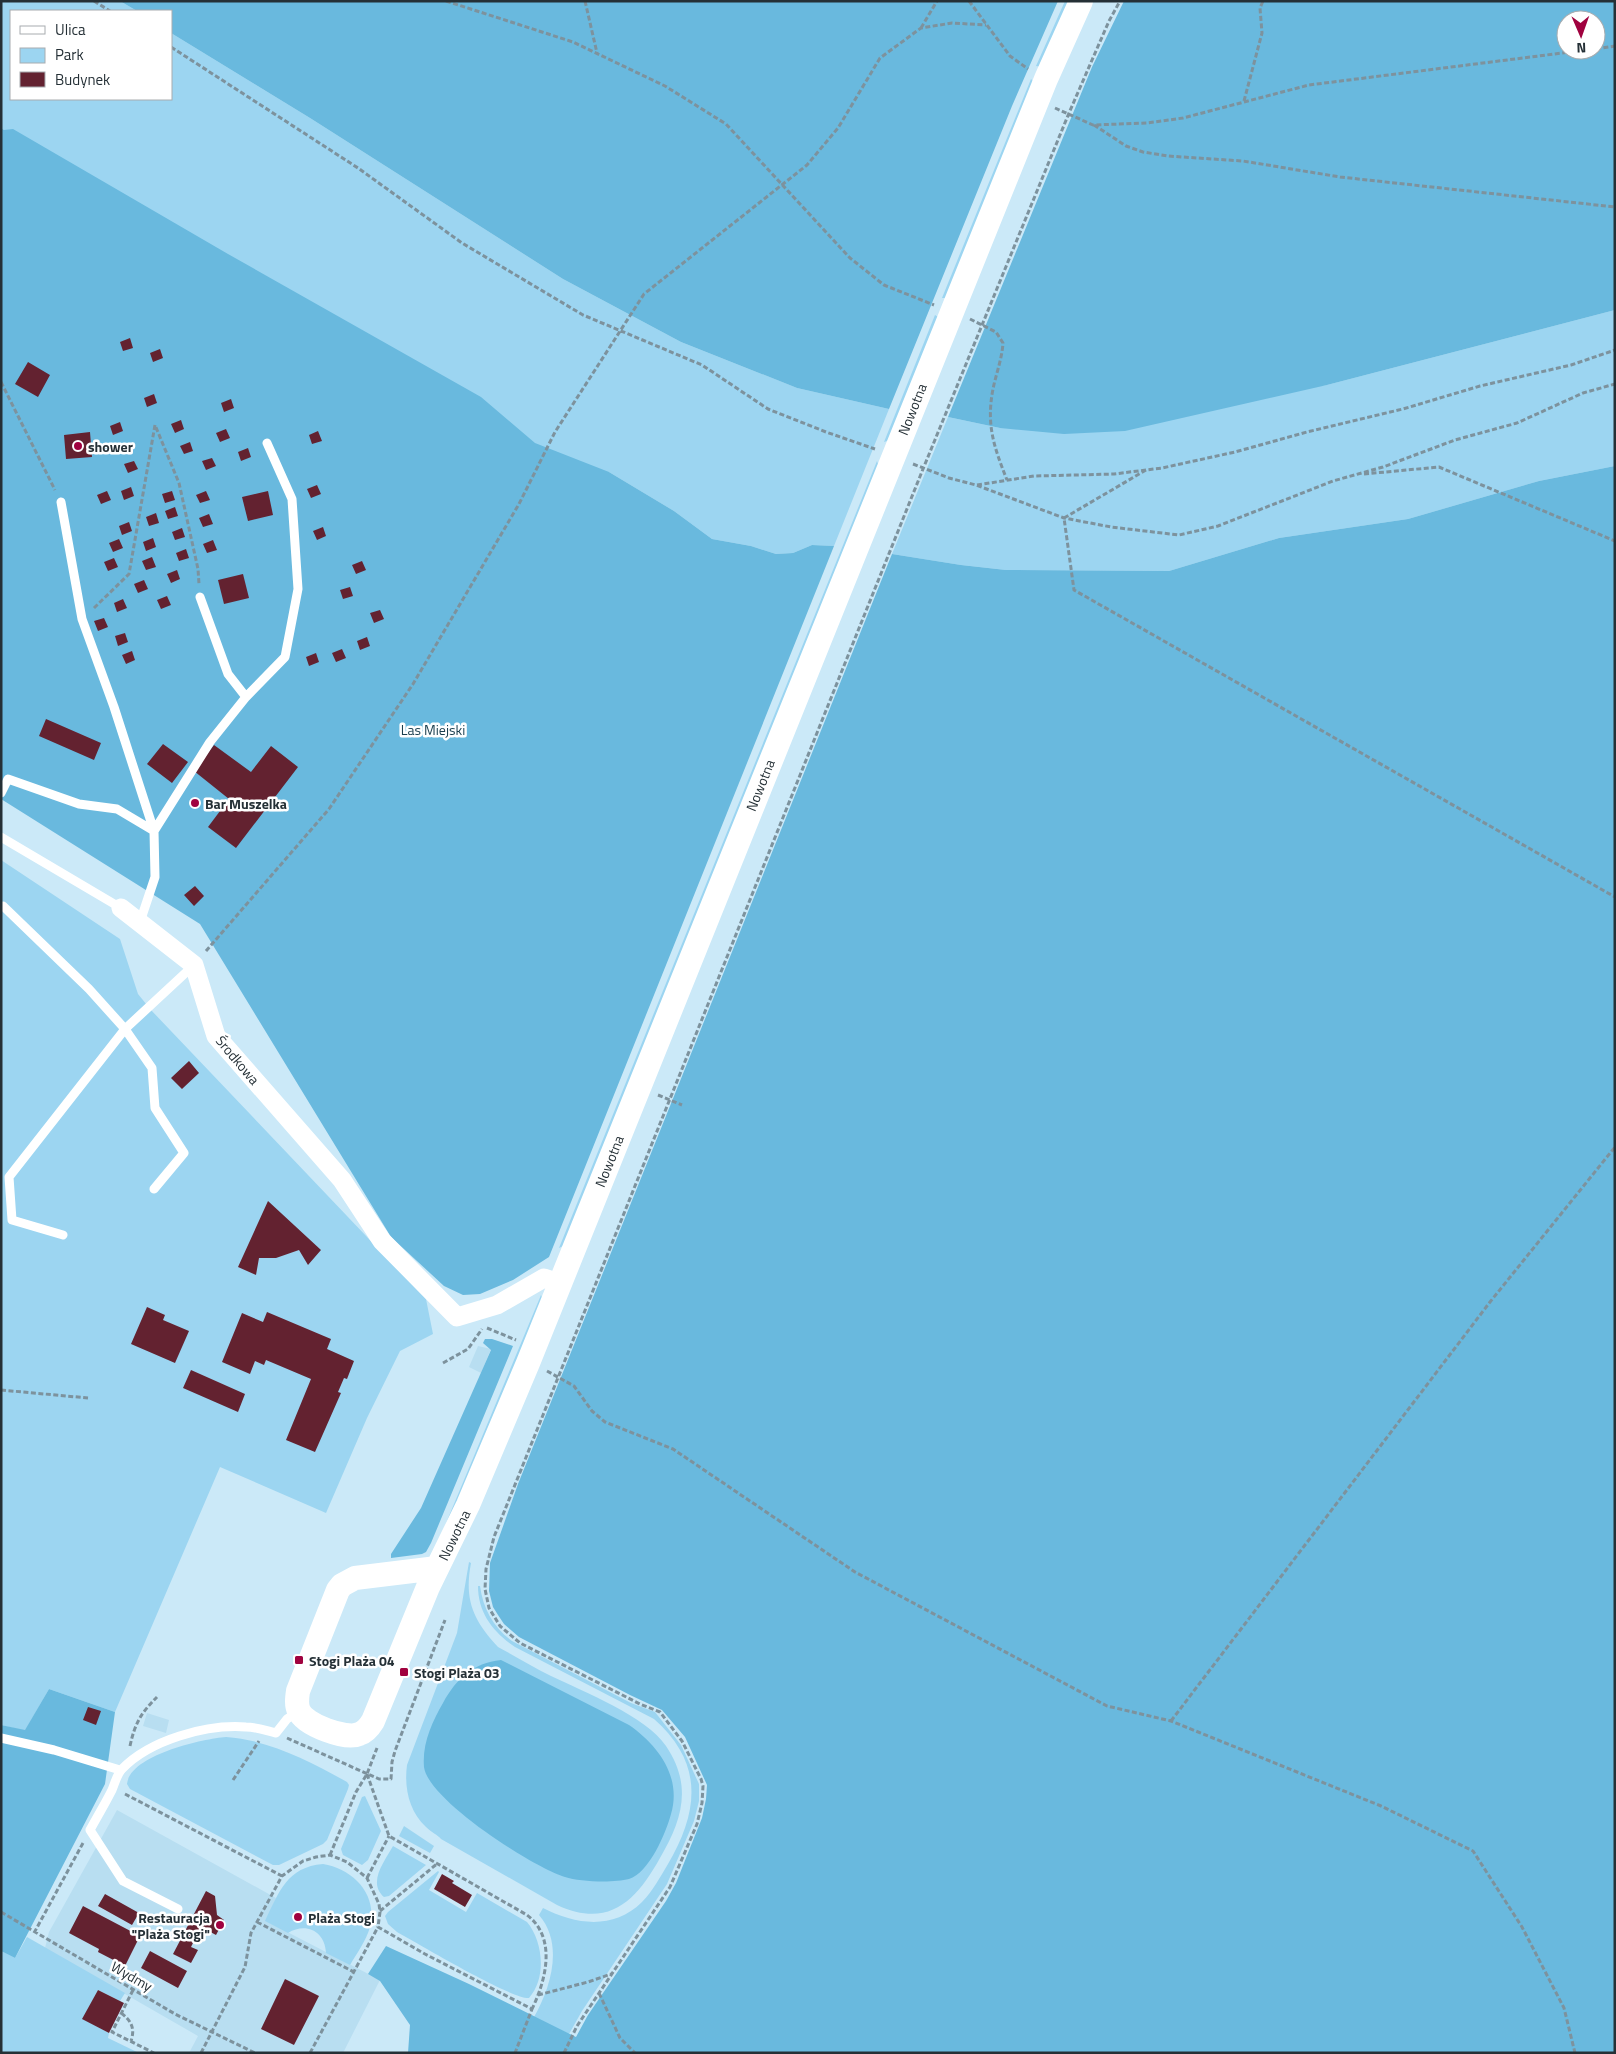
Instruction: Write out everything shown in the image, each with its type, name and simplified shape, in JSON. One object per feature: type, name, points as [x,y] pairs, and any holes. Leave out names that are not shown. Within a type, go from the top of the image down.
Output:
[{"type":"street","name":"Nowotna","points":[[437,1568],[355,1578],[342,1585],[338,1590],[298,1691],[299,1711],[307,1721],[347,1736],[359,1734],[370,1727],[437,1568],[468,1505],[528,1363],[1046,78],[1081,1]]},
{"type":"street","points":[[121,908],[194,965]]},
{"type":"street","name":"Środkowa","points":[[194,965],[216,1036],[342,1180],[382,1241],[457,1317],[497,1305],[544,1278],[559,1283]]},
{"type":"lane","points":[[154,831],[210,742],[246,698],[285,656],[298,589],[292,499],[267,443]]},
{"type":"lane","points":[[61,502],[82,619],[114,707],[154,831],[155,877],[140,922]]},
{"type":"lane","points":[[200,597],[228,674],[246,698]]},
{"type":"lane","points":[[1,793],[8,779],[79,804],[117,808],[154,831]]},
{"type":"lane","points":[[1,837],[121,908]]},
{"type":"lane","points":[[3,906],[89,989],[125,1030],[152,1068],[155,1108],[184,1153],[154,1189]]},
{"type":"lane","points":[[63,1235],[12,1220],[9,1176],[125,1030],[194,965]]},
{"type":"lane","points":[[178,1909],[124,1881],[90,1830],[113,1788],[120,1770],[141,1754],[167,1740],[191,1732],[223,1727],[247,1726],[276,1733],[287,1719],[299,1711]]},
{"type":"lane","points":[[1,1738],[54,1750],[120,1770]]},
{"type":"path","points":[[94,1],[108,10]]},
{"type":"path","points":[[446,1],[573,42],[666,86],[726,124],[850,258],[884,285],[982,324],[996,332],[1003,343],[991,405],[990,431],[1007,480]]},
{"type":"path","points":[[585,1],[598,53]]},
{"type":"path","points":[[194,965],[340,794],[413,684],[519,504],[556,432],[644,294],[807,165],[838,128],[880,58],[921,28],[937,1]]},
{"type":"path","points":[[969,1],[1010,56],[1030,71],[1046,78]]},
{"type":"path","points":[[564,2053],[577,2026],[670,1886],[697,1824],[702,1803],[703,1786],[682,1741],[660,1712],[640,1704],[520,1643],[500,1626],[489,1608],[484,1589],[486,1569],[494,1537],[923,468],[1069,113],[1120,1]]},
{"type":"path","points":[[1244,101],[1262,33],[1260,8],[1263,1]]},
{"type":"path","points":[[921,28],[952,23],[986,25]]},
{"type":"path","points":[[172,48],[358,168],[462,243],[583,315],[702,365],[768,409],[893,457],[976,485],[1064,518],[1111,527],[1179,535],[1218,526],[1333,481],[1383,467],[1456,440],[1517,424],[1583,394],[1615,384]]},
{"type":"path","points":[[1093,124],[1128,125],[1183,118],[1309,85],[1556,54]]},
{"type":"path","points":[[1038,101],[1093,124],[1126,146],[1143,152],[1168,156],[1243,161],[1340,177],[1615,207]]},
{"type":"path","points":[[976,485],[1034,476],[1114,474],[1146,470],[1235,452],[1307,432],[1403,409],[1480,386],[1571,365],[1615,350]]},
{"type":"path","points":[[1,382],[61,502]]},
{"type":"path","points":[[82,619],[129,574],[155,425],[179,483],[198,569],[200,597]]},
{"type":"path","points":[[1357,475],[1439,467],[1615,541]]},
{"type":"path","points":[[1064,518],[1146,470]]},
{"type":"path","points":[[1064,518],[1074,590],[1615,897]]},
{"type":"path","points":[[638,1088],[682,1105]]},
{"type":"path","points":[[1171,1721],[1490,1302],[1615,1147]]},
{"type":"path","points":[[443,1363],[468,1349],[484,1326]]},
{"type":"path","points":[[528,1363],[558,1376],[574,1386],[592,1411],[605,1422],[673,1449],[855,1572],[1106,1706],[1171,1721],[1382,1806],[1473,1851],[1522,1927],[1564,2008],[1575,2053]]},
{"type":"path","points":[[1,1390],[88,1398]]},
{"type":"path","points":[[276,1733],[379,1779],[391,1779],[395,1751],[444,1620]]},
{"type":"path","points":[[128,1764],[133,1731],[142,1712],[157,1697]]},
{"type":"path","points":[[233,1780],[259,1742],[263,1730]]},
{"type":"path","points":[[367,1774],[389,1836],[527,1915],[538,1925],[544,1939],[546,1955],[544,1979],[515,2053]]},
{"type":"path","points":[[330,1855],[356,1792],[367,1774]]},
{"type":"path","points":[[113,1788],[282,1876]]},
{"type":"path","points":[[34,1933],[90,1830]]},
{"type":"path","points":[[367,1878],[389,1836]]},
{"type":"path","points":[[201,2053],[245,1968],[251,1933],[282,1876],[303,1861],[316,1856],[330,1855],[358,1869],[367,1878],[379,1904],[380,1912],[378,1927],[310,2053]]},
{"type":"path","points":[[380,1912],[438,1864]]},
{"type":"path","name":"Wydmy","points":[[1,1912],[132,1990],[212,2033],[255,2053]]},
{"type":"path","points":[[257,1922],[354,1972]]},
{"type":"path","points":[[378,1927],[432,1958],[532,2009]]},
{"type":"path","points":[[538,1995],[612,1974]]},
{"type":"path","points":[[132,1990],[112,2032],[154,2053]]},
{"type":"path","points":[[599,1993],[620,2038],[635,2053]]},
{"type":"path","points":[[121,2013],[133,2025],[133,2034],[130,2041]]},
{"type":"shaded area","points":[[478,1346],[491,1349],[481,1373],[469,1367]]},
{"type":"shaded area","points":[[147,1713],[169,1720],[166,1733],[143,1726]]},
{"type":"shaded area","points":[[117,1810],[276,1898],[266,1921],[380,1980],[343,2053],[189,2053],[198,2036],[45,1948],[49,1932]]},
{"type":"green space","points":[[1,1],[120,1],[135,10],[10,10],[10,100],[172,100],[172,34],[310,118],[563,279],[681,342],[797,388],[889,409],[834,546],[812,545],[793,553],[776,554],[751,546],[712,539],[674,511],[609,472],[1,799],[1,133],[4,130],[1,128]]},
{"type":"green space","points":[[120,1],[1058,1],[1012,106],[889,409],[797,388],[681,342],[563,279],[310,118],[172,34],[172,10],[135,10]]},
{"type":"green space","points":[[1065,1],[1071,1],[1042,67],[1036,66]]},
{"type":"green space","points":[[1124,1],[1615,1],[1615,310],[1327,385],[1125,431],[1064,434],[1000,428],[948,417],[1092,67]]},
{"type":"green space","points":[[1031,79],[1035,83],[948,298],[942,298]]},
{"type":"green space","name":"Las Miejski","points":[[1,128],[4,130],[13,129],[228,254],[481,397],[535,443],[609,472],[674,511],[712,539],[751,546],[776,554],[793,553],[812,545],[834,546],[549,1257],[513,1280],[480,1294],[463,1295],[444,1286],[391,1237],[200,924],[1,799]]},
{"type":"green space","points":[[1615,310],[1615,466],[1539,481],[1408,519],[1279,538],[1169,571],[1006,570],[892,554],[948,417],[1000,428],[1327,385]]},
{"type":"green space","points":[[935,315],[940,318],[890,440],[884,442]]},
{"type":"green space","points":[[877,461],[879,467],[565,1245],[559,1248]]},
{"type":"green space","points":[[1615,466],[1615,2053],[408,2053],[410,2025],[380,1981],[368,1974],[386,1946],[469,1984],[576,2037],[588,2015],[666,1901],[676,1883],[702,1818],[707,1785],[685,1737],[662,1710],[519,1637],[504,1624],[493,1607],[489,1591],[490,1563],[518,1484],[892,554],[1006,570],[1169,571],[1279,538],[1408,519],[1539,481]]},
{"type":"green space","points":[[1,860],[120,939],[138,994],[151,1010],[426,1299],[433,1334],[400,1351],[367,1418],[326,1513],[220,1467],[115,1712],[49,1689],[25,1731],[1,1725]]},
{"type":"green space","points":[[541,1295],[543,1300],[482,1450],[434,1552]]},
{"type":"green space","points":[[485,1339],[492,1339],[513,1346],[431,1543],[426,1552],[422,1554],[391,1558],[391,1554],[421,1508],[491,1350],[483,1343]]},
{"type":"green space","points":[[469,1562],[471,1563],[469,1588],[472,1609],[482,1628],[498,1647],[544,1673],[597,1697],[630,1715],[657,1735],[666,1746],[674,1761],[680,1775],[682,1789],[679,1816],[674,1830],[660,1858],[641,1887],[619,1907],[606,1912],[592,1914],[575,1912],[557,1905],[441,1839],[428,1829],[415,1814],[407,1791],[407,1765],[457,1633]]},
{"type":"green space","points":[[478,1586],[480,1586],[481,1594],[490,1617],[512,1641],[631,1703],[655,1712],[681,1745],[699,1784],[699,1801],[694,1821],[667,1884],[582,2011],[569,2034],[534,2017],[550,1979],[553,1952],[547,1926],[539,1915],[543,1908],[581,1921],[607,1921],[631,1911],[642,1902],[653,1889],[668,1864],[686,1825],[691,1788],[689,1770],[682,1753],[670,1736],[654,1719],[515,1647],[500,1635],[484,1613]]},
{"type":"green space","points":[[501,1660],[629,1725],[649,1742],[665,1763],[673,1787],[674,1800],[671,1814],[656,1851],[650,1861],[636,1875],[623,1880],[597,1881],[571,1879],[550,1871],[530,1861],[484,1831],[443,1797],[430,1781],[424,1767],[426,1742],[435,1718],[448,1694],[466,1674],[482,1665]]},
{"type":"green space","points":[[49,1689],[115,1712],[105,1784],[15,1958],[1,1951],[1,1725],[25,1730]]},
{"type":"green space","points":[[226,1737],[258,1742],[273,1747],[304,1759],[347,1782],[349,1785],[348,1789],[327,1840],[323,1844],[279,1865],[273,1865],[130,1789],[127,1784],[131,1774],[140,1765],[153,1757],[185,1745]]},
{"type":"green space","points":[[365,1796],[381,1831],[368,1860],[362,1865],[343,1855],[341,1849],[362,1797]]},
{"type":"green space","points":[[404,1826],[434,1846],[430,1853],[399,1836]]},
{"type":"green space","points":[[393,1846],[426,1865],[389,1896],[384,1897],[379,1891],[377,1878]]},
{"type":"green space","points":[[323,1864],[344,1871],[353,1877],[367,1894],[370,1904],[372,1915],[370,1927],[364,1942],[350,1965],[326,1953],[322,1939],[313,1931],[301,1928],[288,1933],[265,1921],[280,1891],[293,1876],[311,1866]]},
{"type":"green space","points":[[438,1871],[429,1890],[466,1912],[477,1893],[527,1922],[537,1939],[541,1960],[539,1980],[529,1998],[504,1990],[485,1981],[397,1932],[388,1924],[385,1916],[388,1912]]},
{"type":"green space","points":[[27,1937],[125,1993],[120,2001],[98,1990],[83,2019],[109,2033],[108,2038],[139,2053],[1,2053],[1,1951],[15,1958]]},
{"type":"building","points":[[130,338],[133,348],[123,351],[120,342]]},
{"type":"building","points":[[160,349],[163,358],[153,362],[150,353]]},
{"type":"building","points":[[28,362],[50,375],[38,397],[15,384]]},
{"type":"building","points":[[154,394],[157,403],[147,407],[144,398]]},
{"type":"building","points":[[231,399],[234,408],[224,412],[221,403]]},
{"type":"building","points":[[181,420],[184,429],[175,433],[171,424]]},
{"type":"building","points":[[120,422],[123,431],[113,435],[110,426]]},
{"type":"building","points":[[226,429],[230,438],[220,442],[216,433]]},
{"type":"building","points":[[318,431],[322,441],[312,444],[309,435]]},
{"type":"building","name":"shower","points":[[90,432],[92,457],[66,459],[64,435]]},
{"type":"building","points":[[190,442],[193,451],[184,454],[180,446]]},
{"type":"building","points":[[248,448],[251,457],[241,461],[238,452]]},
{"type":"building","points":[[212,458],[216,466],[206,470],[202,461]]},
{"type":"building","points":[[134,461],[138,469],[128,473],[124,464]]},
{"type":"building","points":[[317,485],[321,494],[311,498],[307,489]]},
{"type":"building","points":[[131,487],[134,496],[124,500],[121,491]]},
{"type":"building","points":[[107,491],[111,500],[101,504],[97,495]]},
{"type":"building","points":[[172,491],[175,500],[165,503],[162,494]]},
{"type":"building","points":[[206,491],[210,500],[200,503],[196,495]]},
{"type":"building","points":[[268,491],[273,515],[248,521],[242,497]]},
{"type":"building","points":[[175,507],[178,516],[168,519],[165,511]]},
{"type":"building","points":[[156,513],[159,523],[149,526],[146,517]]},
{"type":"building","points":[[209,514],[213,524],[203,527],[199,518]]},
{"type":"building","points":[[129,522],[132,531],[122,535],[119,526]]},
{"type":"building","points":[[323,527],[326,536],[317,540],[313,531]]},
{"type":"building","points":[[182,528],[185,537],[175,540],[172,532]]},
{"type":"building","points":[[153,538],[156,547],[146,551],[143,542]]},
{"type":"building","points":[[119,539],[123,548],[113,552],[109,543]]},
{"type":"building","points":[[213,540],[217,550],[207,553],[203,544]]},
{"type":"building","points":[[186,549],[189,558],[179,561],[176,553]]},
{"type":"building","points":[[152,557],[156,567],[146,570],[142,561]]},
{"type":"building","points":[[114,558],[118,567],[108,571],[104,562]]},
{"type":"building","points":[[362,561],[366,570],[356,574],[352,565]]},
{"type":"building","points":[[177,570],[180,579],[171,583],[167,574]]},
{"type":"building","points":[[243,574],[249,598],[224,604],[218,580]]},
{"type":"building","points":[[144,580],[148,589],[138,593],[134,584]]},
{"type":"building","points":[[350,587],[353,596],[343,599],[340,590]]},
{"type":"building","points":[[167,596],[171,605],[161,609],[157,600]]},
{"type":"building","points":[[123,599],[127,608],[117,612],[114,603]]},
{"type":"building","points":[[380,610],[384,619],[374,623],[370,613]]},
{"type":"building","points":[[104,618],[108,627],[98,631],[94,621]]},
{"type":"building","points":[[125,633],[128,642],[118,646],[115,636]]},
{"type":"building","points":[[367,637],[370,646],[360,650],[357,641]]},
{"type":"building","points":[[342,649],[346,658],[336,662],[332,653]]},
{"type":"building","points":[[132,651],[135,660],[126,664],[122,655]]},
{"type":"building","points":[[316,653],[319,662],[309,666],[306,657]]},
{"type":"building","points":[[46,719],[101,743],[94,760],[39,736]]},
{"type":"building","points":[[163,744],[188,762],[172,783],[147,764]]},
{"type":"building","points":[[214,745],[251,772],[271,746],[298,767],[236,848],[208,827],[229,799],[194,771]]},
{"type":"building","points":[[195,886],[204,896],[194,906],[184,895]]},
{"type":"building","points":[[189,1061],[199,1073],[182,1089],[171,1078]]},
{"type":"building","points":[[268,1201],[321,1250],[308,1265],[299,1250],[276,1258],[259,1258],[256,1275],[238,1267]]},
{"type":"building","points":[[147,1307],[165,1315],[163,1320],[189,1331],[175,1363],[131,1344]]},
{"type":"building","points":[[267,1312],[331,1339],[327,1349],[354,1361],[347,1379],[344,1378],[338,1392],[341,1393],[315,1452],[286,1440],[311,1379],[266,1360],[264,1365],[255,1361],[250,1374],[222,1362],[242,1313],[263,1322]]},
{"type":"building","points":[[191,1370],[245,1394],[238,1412],[183,1388]]},
{"type":"building","points":[[88,1707],[101,1711],[96,1725],[83,1720]]},
{"type":"building","points":[[442,1874],[454,1881],[452,1883],[472,1895],[465,1907],[434,1889]]},
{"type":"building","points":[[206,1891],[215,1896],[217,1915],[224,1920],[216,1935],[201,1927],[191,1947],[198,1950],[191,1963],[173,1954]]},
{"type":"building","points":[[105,1894],[139,1913],[132,1925],[98,1906]]},
{"type":"building","points":[[83,1906],[140,1936],[125,1966],[98,1952],[99,1949],[69,1933]]},
{"type":"building","points":[[150,1951],[187,1971],[178,1988],[141,1968]]},
{"type":"building","points":[[285,1979],[319,1996],[294,2045],[261,2029]]},
{"type":"building","points":[[98,1990],[124,2003],[109,2033],[82,2019]]},
{"type":"place","name":"shower","points":[[78,446]]},
{"type":"place","name":"Bar Muszelka","points":[[195,803]]},
{"type":"place","name":"Stogi Plaża 04","points":[[299,1660]]},
{"type":"place","name":"Stogi Plaża 03","points":[[404,1672]]},
{"type":"place","name":"Plaża Stogi","points":[[298,1917]]},
{"type":"place","name":"Restauracja \"Plaża Stogi\"","points":[[220,1925]]}]
